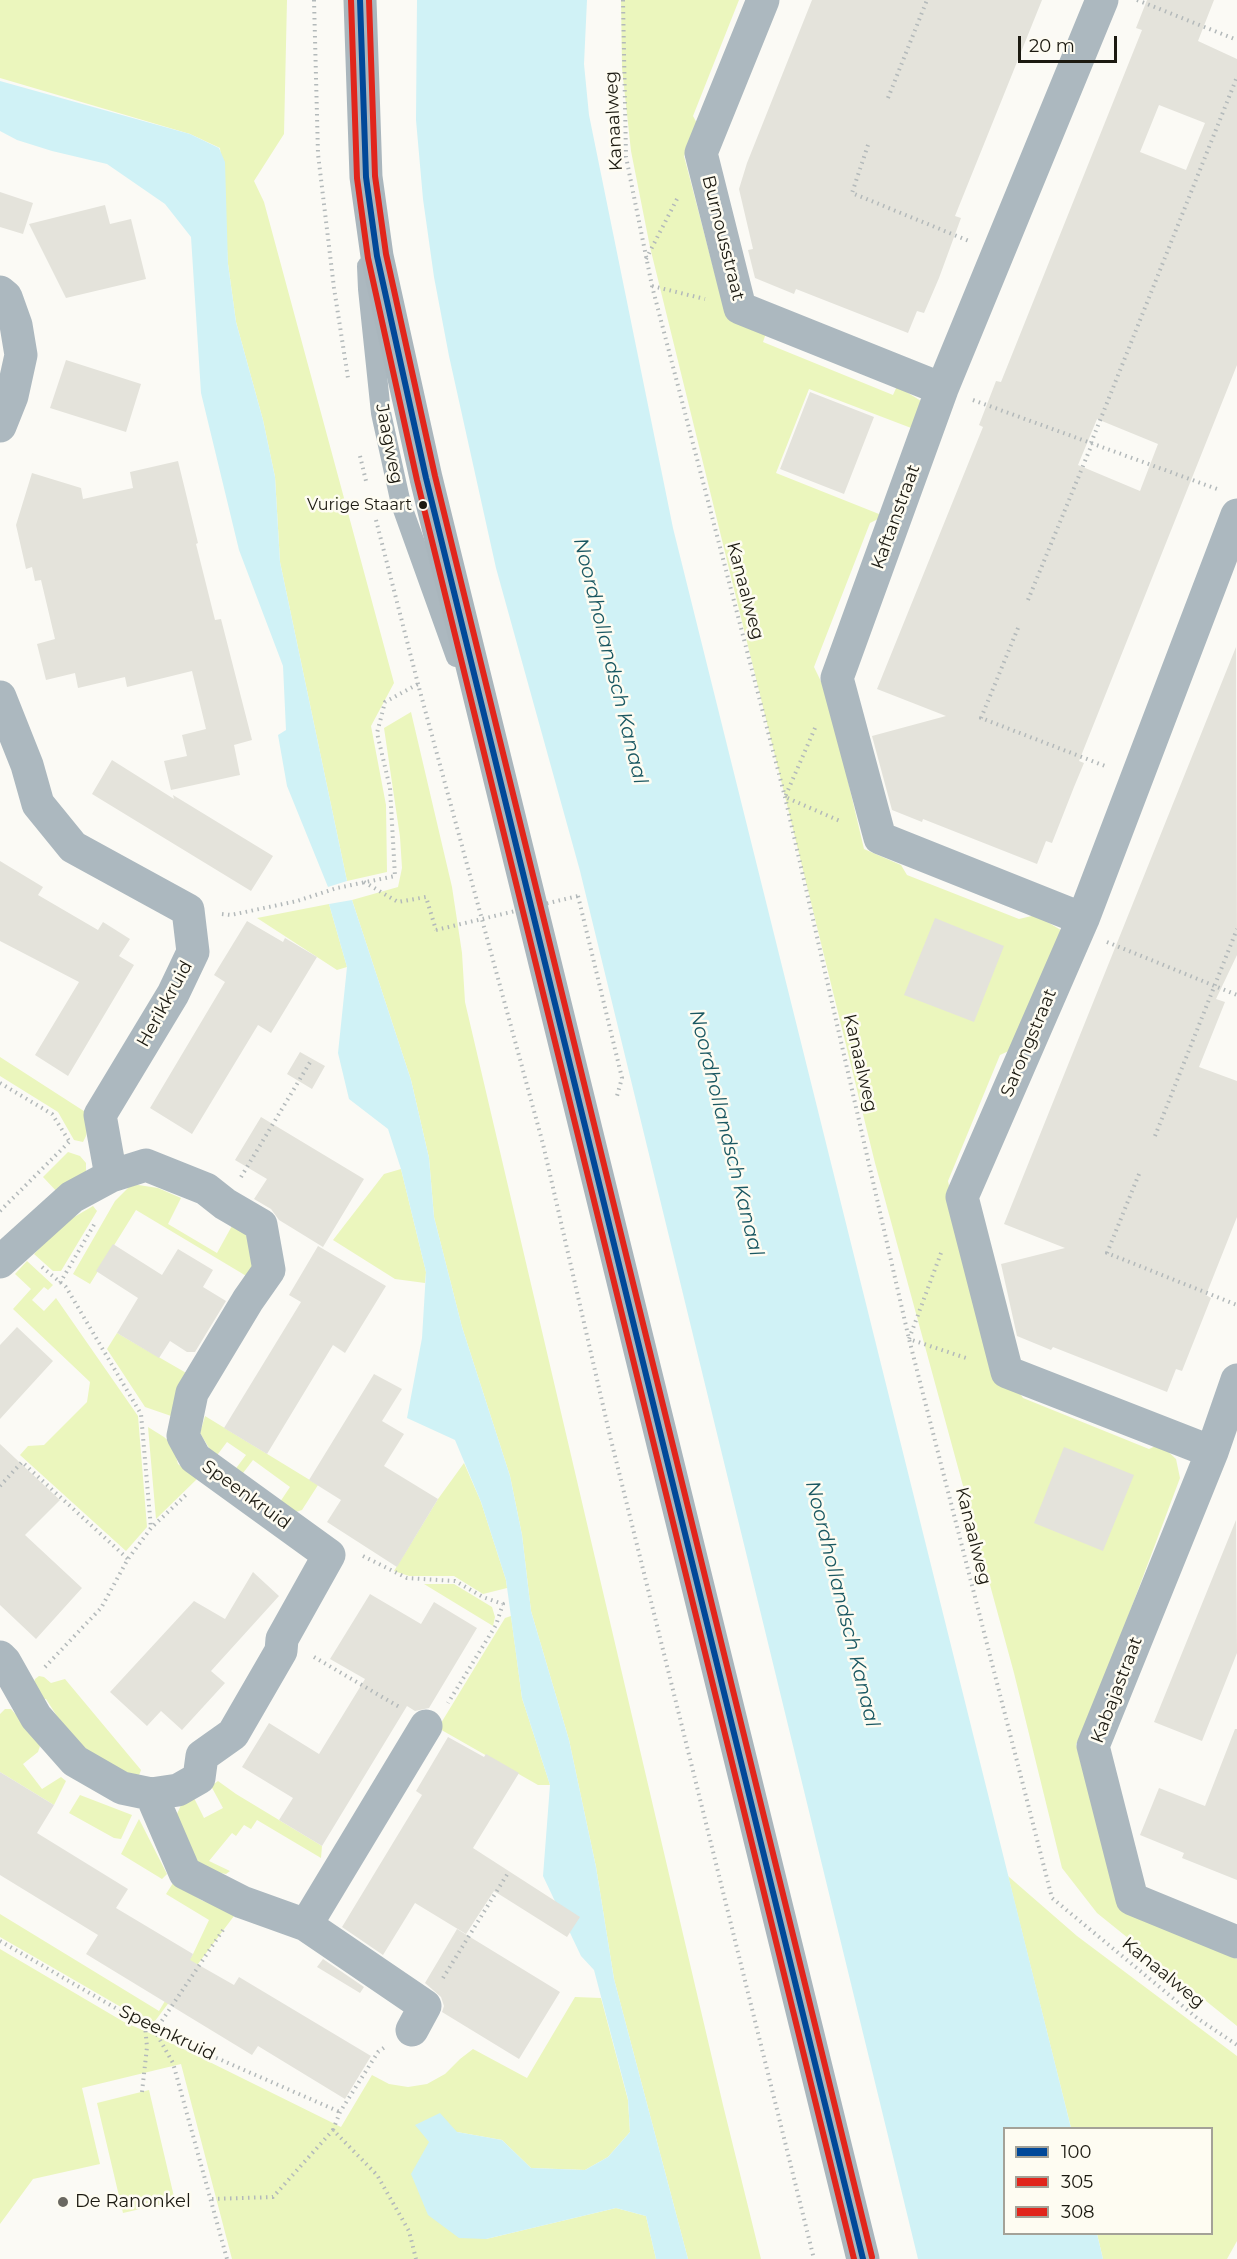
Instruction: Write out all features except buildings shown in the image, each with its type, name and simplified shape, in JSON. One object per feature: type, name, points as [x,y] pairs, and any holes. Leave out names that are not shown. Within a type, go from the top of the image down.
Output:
[{"type":"main road","name":"Jaagweg","points":[[360,0],[366,177],[377,256],[426,478],[862,2259]]},
{"type":"street","name":"Burnousstraat","points":[[763,0],[701,153],[740,308],[942,389]]},
{"type":"street","name":"Kaftanstraat","points":[[837,678],[942,389],[1102,0]]},
{"type":"street","points":[[0,292],[6,297],[16,325],[21,355],[12,396],[0,426]]},
{"type":"street","name":"Sarongstraat","points":[[1007,1372],[962,1197],[1080,924],[1137,778],[1231,504]]},
{"type":"street","points":[[837,678],[880,838],[1080,924]]},
{"type":"street","points":[[0,697],[27,765],[38,804],[73,847],[188,910]]},
{"type":"street","name":"Herikkruid","points":[[111,1176],[100,1115],[173,994],[193,952],[188,910]]},
{"type":"street","name":"Speenkruid","points":[[111,1176],[146,1165],[206,1189],[225,1204],[261,1225],[269,1270],[248,1300],[192,1393],[183,1436],[195,1458],[329,1555]]},
{"type":"street","points":[[0,1262],[72,1197],[111,1176]]},
{"type":"street","points":[[1007,1372],[1212,1452]]},
{"type":"street","name":"Kabajastraat","points":[[1237,1380],[1212,1452],[1093,1746],[1132,1899],[1237,1942]]},
{"type":"street","points":[[0,1657],[36,1717],[75,1761],[122,1788],[151,1794],[178,1790],[199,1778],[202,1756],[233,1734],[281,1651],[282,1639],[329,1555]]},
{"type":"street","points":[[306,1925],[426,1726]]},
{"type":"street","points":[[151,1794],[185,1873],[242,1902],[306,1925],[418,2018]]},
{"type":"path","points":[[314,0],[318,154],[348,382]]},
{"type":"path","name":"Kanaalweg","points":[[623,0],[626,157],[652,286],[785,797],[909,1339],[1052,1898],[1197,2018],[1237,2045]]},
{"type":"path","points":[[888,98],[927,0]]},
{"type":"path","points":[[1137,0],[1237,40]]},
{"type":"path","points":[[1028,600],[1237,77]]},
{"type":"path","points":[[868,145],[852,193],[998,252]]},
{"type":"path","points":[[646,259],[701,153]]},
{"type":"path","points":[[652,286],[740,308]]},
{"type":"path","points":[[942,389],[1091,443],[1231,504]]},
{"type":"path","points":[[359,448],[368,488]]},
{"type":"path","points":[[375,518],[543,1144],[610,1436],[814,2259]]},
{"type":"path","points":[[1018,628],[981,718],[1137,778]]},
{"type":"path","points":[[837,678],[785,797],[880,838]]},
{"type":"path","points":[[188,910],[231,915],[395,876],[390,788],[377,733],[385,702],[418,684]]},
{"type":"path","points":[[363,882],[398,902],[426,897],[436,930],[578,896],[622,1078],[616,1096]]},
{"type":"path","points":[[1080,924],[1237,995]]},
{"type":"path","points":[[1155,1136],[1237,929]]},
{"type":"path","points":[[225,1204],[312,1059]]},
{"type":"path","points":[[0,1083],[52,1114],[69,1142],[111,1176],[111,1197],[60,1283],[66,1287],[141,1414],[151,1528]]},
{"type":"path","points":[[0,1211],[69,1142]]},
{"type":"path","points":[[1139,1174],[1107,1253],[1237,1305]]},
{"type":"path","points":[[942,1251],[909,1339],[1007,1372]]},
{"type":"path","points":[[0,1486],[22,1462],[128,1559]]},
{"type":"path","points":[[18,1688],[45,1668],[101,1608],[128,1559],[151,1528],[212,1470]]},
{"type":"path","points":[[282,1639],[406,1711],[426,1726],[435,1723],[496,1625],[503,1604],[483,1597],[455,1581],[407,1578],[337,1543],[329,1555]]},
{"type":"path","points":[[212,2199],[273,2198],[333,2130],[340,2112],[378,2052],[418,2018],[508,1873]]},
{"type":"path","points":[[227,2259],[173,2063],[155,2031],[242,1902]]},
{"type":"path","name":"Speenkruid","points":[[0,1941],[155,2031],[340,2112]]},
{"type":"path","points":[[142,2092],[147,2047],[145,2025]]},
{"type":"path","points":[[333,2130],[377,2175],[409,2231],[416,2259]]},
{"type":"green space","points":[[0,0],[287,0],[284,134],[254,181],[264,202],[394,683],[371,726],[386,805],[387,872],[347,881],[280,562],[275,477],[263,420],[236,322],[228,264],[220,148],[190,134],[0,78]]},
{"type":"green space","points":[[621,0],[739,0],[693,116],[699,127],[684,156],[723,305],[766,333],[763,342],[893,395],[897,386],[921,401],[919,431],[809,389],[776,473],[884,516],[870,523],[814,667],[828,696],[864,849],[901,865],[907,875],[1019,919],[1036,915],[1064,932],[1013,1049],[1000,1055],[948,1181],[962,1246],[1015,1386],[1023,1398],[1149,1449],[1160,1444],[1176,1459],[1180,1478],[1087,1726],[1076,1744],[1117,1902],[1162,1928],[1237,1959],[1237,2026],[1097,1913],[1062,1868],[1014,1673],[875,1163],[650,247],[631,151],[622,68]]},
{"type":"green space","points":[[411,712],[452,887],[462,953],[465,1002],[761,2259],[688,2259],[614,1979],[596,1867],[569,1740],[531,1611],[522,1535],[510,1476],[462,1327],[434,1217],[429,1158],[411,1080],[352,900],[398,887],[402,868],[400,837],[384,728]]},
{"type":"green space","points":[[329,904],[347,967],[337,970],[257,918]]},
{"type":"green space","points":[[0,1057],[90,1115],[83,1142],[74,1140],[58,1112],[0,1076]]},
{"type":"green space","points":[[68,1152],[80,1156],[86,1163],[86,1174],[59,1194],[43,1177]]},
{"type":"green space","points":[[401,1169],[426,1272],[425,1283],[395,1279],[333,1240],[384,1174]]},
{"type":"green space","points":[[132,1184],[158,1188],[181,1198],[168,1224],[217,1253],[233,1224],[243,1231],[253,1245],[256,1264],[248,1277],[136,1210],[90,1284],[73,1274],[115,1201]]},
{"type":"green space","points":[[93,1206],[97,1211],[61,1271],[53,1271],[34,1254],[64,1223]]},
{"type":"green space","points":[[27,1261],[53,1285],[48,1290],[44,1287],[32,1300],[44,1311],[56,1298],[138,1416],[147,1527],[126,1551],[20,1455],[28,1446],[44,1445],[87,1402],[90,1382],[13,1309],[31,1289],[15,1274]]},
{"type":"green space","points":[[117,1333],[188,1374],[177,1418],[145,1407],[107,1349]]},
{"type":"green space","points":[[205,1416],[318,1485],[302,1510],[296,1512],[278,1505],[290,1487],[253,1460],[240,1477],[234,1471],[246,1455],[227,1442],[215,1458],[200,1433]]},
{"type":"green space","points":[[148,1427],[173,1445],[178,1464],[197,1479],[156,1519]]},
{"type":"green space","points":[[464,1463],[481,1502],[506,1580],[507,1588],[483,1594],[454,1576],[409,1576],[394,1571],[438,1499]]},
{"type":"green space","points":[[424,1584],[454,1584],[492,1607],[495,1617],[493,1626]]},
{"type":"green space","points":[[511,1616],[522,1698],[550,1785],[538,1785],[438,1728],[505,1618]]},
{"type":"green space","points":[[39,1676],[51,1683],[65,1679],[141,1770],[138,1778],[113,1775],[71,1738],[46,1699],[41,1699],[33,1686],[35,1679]]},
{"type":"green space","points":[[5,1709],[11,1709],[41,1743],[38,1752],[23,1764],[42,1789],[61,1777],[66,1781],[54,1805],[0,1772],[0,1714]]},
{"type":"green space","points":[[218,1781],[322,1846],[321,1858],[257,1820],[251,1829],[244,1825],[236,1836],[232,1833],[209,1861],[230,1871],[226,1874],[209,1871],[196,1863],[176,1816],[182,1803],[193,1796],[204,1818],[223,1808],[211,1786]]},
{"type":"green space","points":[[80,1795],[132,1815],[121,1839],[114,1838],[69,1813]]},
{"type":"green space","points":[[139,1819],[167,1874],[162,1879],[121,1854]]},
{"type":"green space","points":[[1008,1876],[1077,1936],[1237,2056],[1237,2241],[1227,2259],[1103,2259],[1097,2235],[1213,2235],[1213,2127],[1071,2127]]},
{"type":"green space","points":[[173,1883],[203,1901],[227,1905],[234,1916],[152,2025],[0,1937],[0,1914],[159,2011],[193,1954],[209,1920],[166,1894]]},
{"type":"green space","points":[[0,1949],[124,2022],[341,2127],[372,2075],[389,2084],[408,2087],[427,2084],[445,2074],[473,2049],[527,2078],[575,1997],[601,1998],[628,2100],[630,2132],[608,2157],[585,2170],[531,2168],[502,2140],[457,2132],[429,2142],[486,2239],[616,2208],[646,2216],[656,2259],[232,2259],[181,2064],[82,2088],[100,2164],[33,2179],[0,2224]]},
{"type":"green space","points":[[149,2090],[175,2201],[123,2213],[97,2103]]},
{"type":"water","name":"Noordhollandsch Kanaal","points":[[417,0],[587,0],[584,64],[589,115],[673,528],[1071,2127],[1003,2127],[1003,2235],[1097,2235],[1103,2259],[918,2259],[580,871],[496,568],[434,277],[423,199],[416,120]]},
{"type":"water","points":[[0,81],[190,134],[219,148],[225,162],[228,264],[236,322],[263,420],[275,477],[280,562],[347,881],[328,887],[287,786],[278,735],[286,730],[283,666],[239,550],[201,393],[191,237],[165,204],[107,164],[52,151],[17,140],[0,131]]},
{"type":"water","points":[[352,900],[411,1080],[429,1158],[434,1217],[462,1327],[510,1476],[522,1535],[531,1611],[569,1740],[596,1867],[614,1979],[688,2259],[656,2259],[646,2216],[616,2208],[486,2239],[459,2238],[428,2215],[411,2174],[429,2142],[415,2125],[440,2113],[457,2132],[502,2140],[531,2168],[585,2170],[608,2157],[630,2132],[628,2099],[594,1970],[581,1956],[543,1876],[550,1785],[522,1698],[506,1580],[481,1502],[455,1440],[407,1418],[422,1338],[426,1272],[401,1169],[388,1129],[349,1099],[338,1053],[347,967],[329,904]]},
{"type":"transit line","name":"305","points":[[351,0],[357,178],[368,258],[417,480],[854,2259]]},
{"type":"transit line","name":"100","points":[[360,0],[366,177],[377,256],[426,478],[863,2259]]},
{"type":"transit line","name":"308","points":[[369,0],[375,176],[386,254],[435,476],[872,2257]]},
{"type":"place","name":"Vurige Staart","points":[[423,505]]},
{"type":"place","name":"De Ranonkel","points":[[63,2202]]}]
